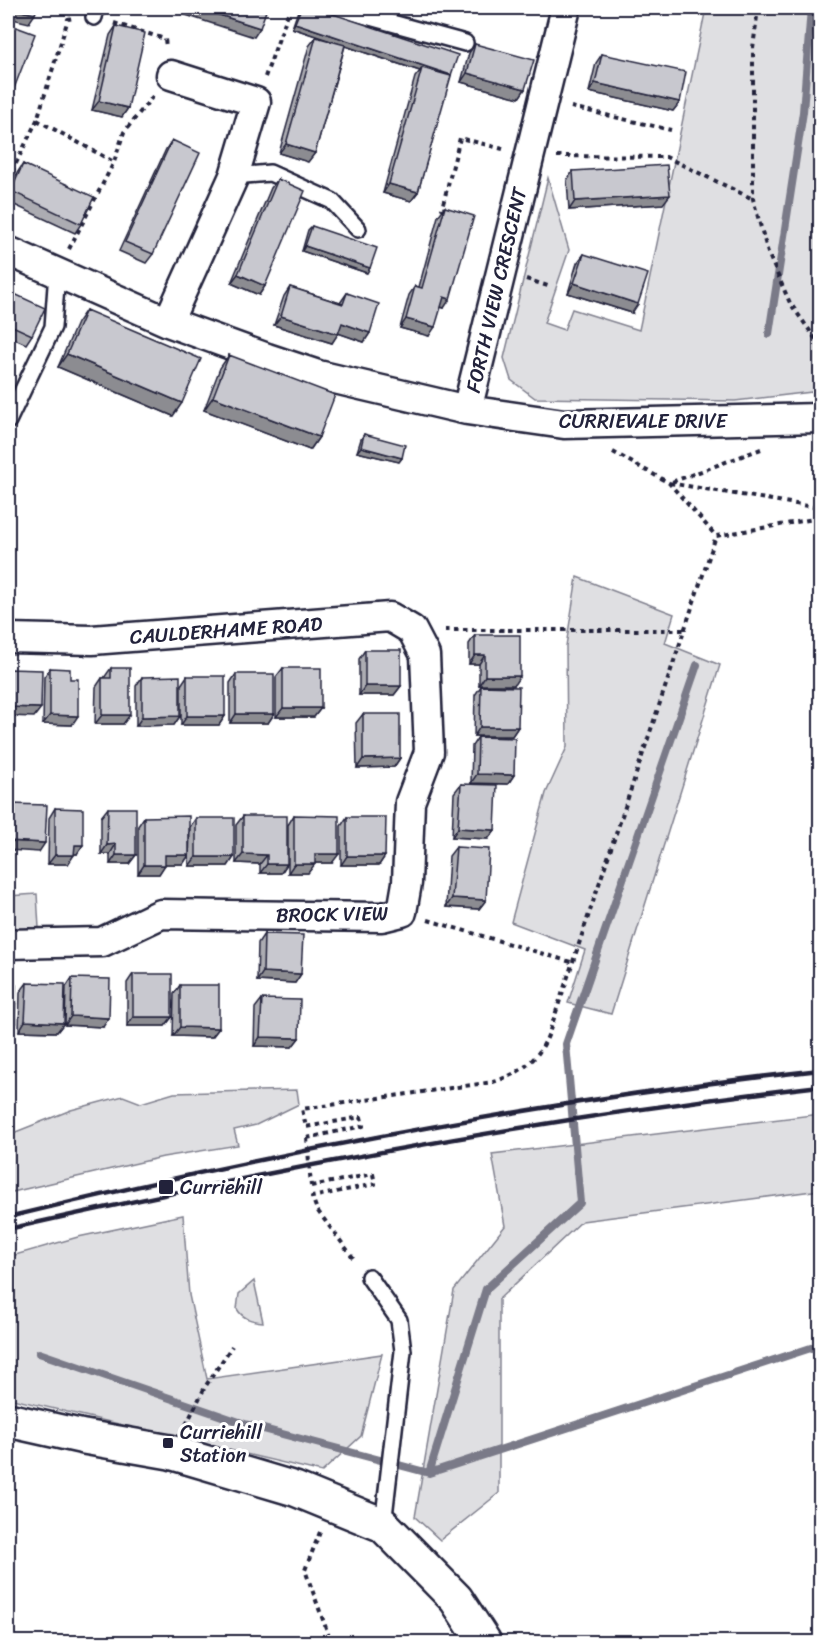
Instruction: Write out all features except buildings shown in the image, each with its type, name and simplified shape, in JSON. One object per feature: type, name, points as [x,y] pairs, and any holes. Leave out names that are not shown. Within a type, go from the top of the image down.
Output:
[{"type":"street","name":"FORTH VIEW CRESCENT","points":[[8,250],[168,322],[318,375],[467,410],[541,100],[566,8]]},
{"type":"street","points":[[168,322],[234,176],[256,102],[171,75]]},
{"type":"street","name":"CURRIEVALE DRIVE","points":[[467,410],[564,424],[820,418]]},
{"type":"street","name":"CAULDERHAME ROAD","points":[[8,638],[92,640],[390,617],[419,643]]},
{"type":"street","name":"BROCK VIEW","points":[[8,944],[102,942],[161,914],[382,916],[402,912],[407,883],[410,802],[429,752],[419,643]]},
{"type":"street","points":[[8,1420],[84,1437],[170,1452],[295,1489],[383,1526],[456,1599],[484,1642]]},
{"type":"lane","points":[[337,8],[465,43]]},
{"type":"lane","points":[[234,176],[270,173],[332,201],[358,229]]},
{"type":"lane","points":[[8,421],[53,327],[57,272]]},
{"type":"lane","points":[[369,1277],[399,1320],[403,1351],[383,1526]]},
{"type":"path","points":[[256,102],[290,8]]},
{"type":"path","points":[[758,8],[753,48],[753,199],[768,253],[790,303],[820,345]]},
{"type":"path","points":[[8,180],[38,120],[68,19],[95,12],[165,39],[171,75],[124,132],[114,162],[57,272]]},
{"type":"path","points":[[541,100],[670,130]]},
{"type":"path","points":[[38,120],[114,162]]},
{"type":"path","points":[[453,212],[442,208],[460,138],[528,156],[666,157],[753,199]]},
{"type":"path","points":[[669,483],[766,447]]},
{"type":"path","points":[[612,451],[669,483],[716,536]]},
{"type":"path","points":[[669,483],[820,508]]},
{"type":"path","points":[[716,536],[820,518]]},
{"type":"path","points":[[369,1277],[316,1210],[312,1197],[375,1184],[373,1174],[310,1186],[307,1138],[363,1126],[361,1117],[306,1127],[302,1109],[493,1082],[517,1074],[535,1059],[543,1047],[716,536]]},
{"type":"path","points":[[419,643],[684,630]]},
{"type":"path","points":[[402,912],[571,962]]},
{"type":"path","points":[[183,1431],[205,1387],[232,1346]]},
{"type":"path","points":[[330,1642],[305,1570],[331,1504]]},
{"type":"shaded area","points":[[706,8],[820,8],[820,391],[735,401],[535,398],[511,380],[504,358],[548,178],[569,250],[544,323],[564,330],[572,309],[639,330]]},
{"type":"shaded area","points":[[577,577],[674,614],[665,643],[720,665],[611,1014],[568,1003],[585,950],[511,922],[546,793],[567,747],[566,646]]},
{"type":"shaded area","points":[[37,894],[39,928],[8,930],[8,896]]},
{"type":"shaded area","points":[[297,1090],[299,1104],[256,1125],[234,1130],[238,1145],[163,1157],[8,1193],[8,1135],[71,1110],[123,1096],[141,1103],[174,1093]]},
{"type":"shaded area","points":[[820,1114],[820,1190],[582,1221],[499,1299],[499,1493],[440,1540],[415,1517],[454,1290],[505,1226],[492,1154]]},
{"type":"shaded area","points":[[183,1215],[189,1295],[207,1379],[382,1354],[361,1436],[322,1472],[8,1398],[8,1257],[78,1237]]},
{"type":"shaded area","points":[[254,1281],[263,1322],[248,1319],[237,1309],[239,1294]]},
{"type":"waterway","points":[[769,334],[803,112],[811,8]]},
{"type":"waterway","points":[[429,1473],[486,1289],[580,1203],[566,1044],[697,665]]},
{"type":"waterway","points":[[39,1353],[245,1424],[429,1473],[820,1345]]},
{"type":"railway","points":[[8,1217],[209,1171],[412,1130],[616,1096],[820,1070]]},
{"type":"railway","points":[[8,1229],[210,1185],[412,1146],[615,1113],[820,1086]]},
{"type":"place","name":"Curriehill","points":[[166,1187]]},
{"type":"place","name":"Curriehill Station","points":[[168,1443]]}]
